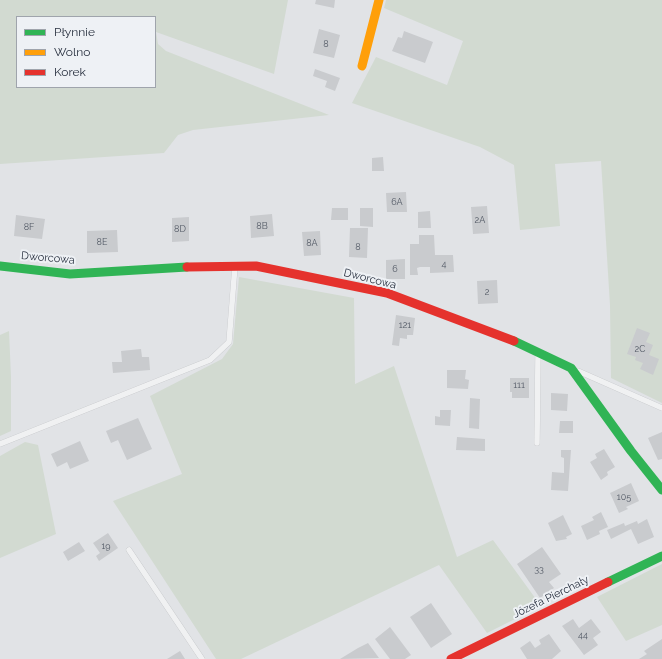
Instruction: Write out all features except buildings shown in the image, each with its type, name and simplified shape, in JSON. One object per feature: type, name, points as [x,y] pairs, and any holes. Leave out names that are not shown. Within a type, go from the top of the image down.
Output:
[{"type":"street","points":[[362,66],[378,0]]},
{"type":"street","name":"Dworcowa","points":[[0,266],[70,274],[256,266],[387,293],[518,342],[571,368],[631,451],[662,490]]},
{"type":"street","name":"Józefa Pierchały","points":[[451,659],[662,556]]},
{"type":"lane","points":[[0,444],[210,360],[229,342],[234,266]]},
{"type":"lane","points":[[537,443],[538,352]]},
{"type":"lane","points":[[571,368],[662,408]]},
{"type":"lane","points":[[129,550],[202,659]]},
{"type":"shaded area","points":[[0,0],[288,0],[274,74],[156,32],[158,44],[166,51],[329,115],[193,130],[178,135],[164,153],[0,164]]},
{"type":"shaded area","points":[[386,0],[662,0],[662,403],[611,378],[610,305],[601,161],[555,164],[560,226],[520,230],[514,165],[480,147],[352,103],[376,57],[447,85],[463,41],[384,8]]},
{"type":"shaded area","points":[[239,277],[354,298],[355,384],[394,366],[457,557],[493,540],[541,606],[487,633],[439,565],[241,659],[216,659],[113,501],[182,474],[150,396],[222,359],[233,344]]},
{"type":"shaded area","points":[[9,331],[11,431],[0,436],[0,335]]},
{"type":"shaded area","points":[[25,442],[38,445],[56,534],[0,558],[0,456]]},
{"type":"shaded area","points":[[662,564],[662,625],[626,641],[597,597]]},
{"type":"traffic: fast","points":[[0,266],[70,274],[187,267]]},
{"type":"traffic: fast","points":[[514,341],[571,368],[631,451],[662,490]]},
{"type":"traffic: fast","points":[[608,582],[662,556]]},
{"type":"traffic: slow","points":[[362,66],[379,0]]},
{"type":"traffic: jam","points":[[187,267],[256,266],[387,293],[514,341]]},
{"type":"traffic: jam","points":[[451,659],[608,582]]}]
